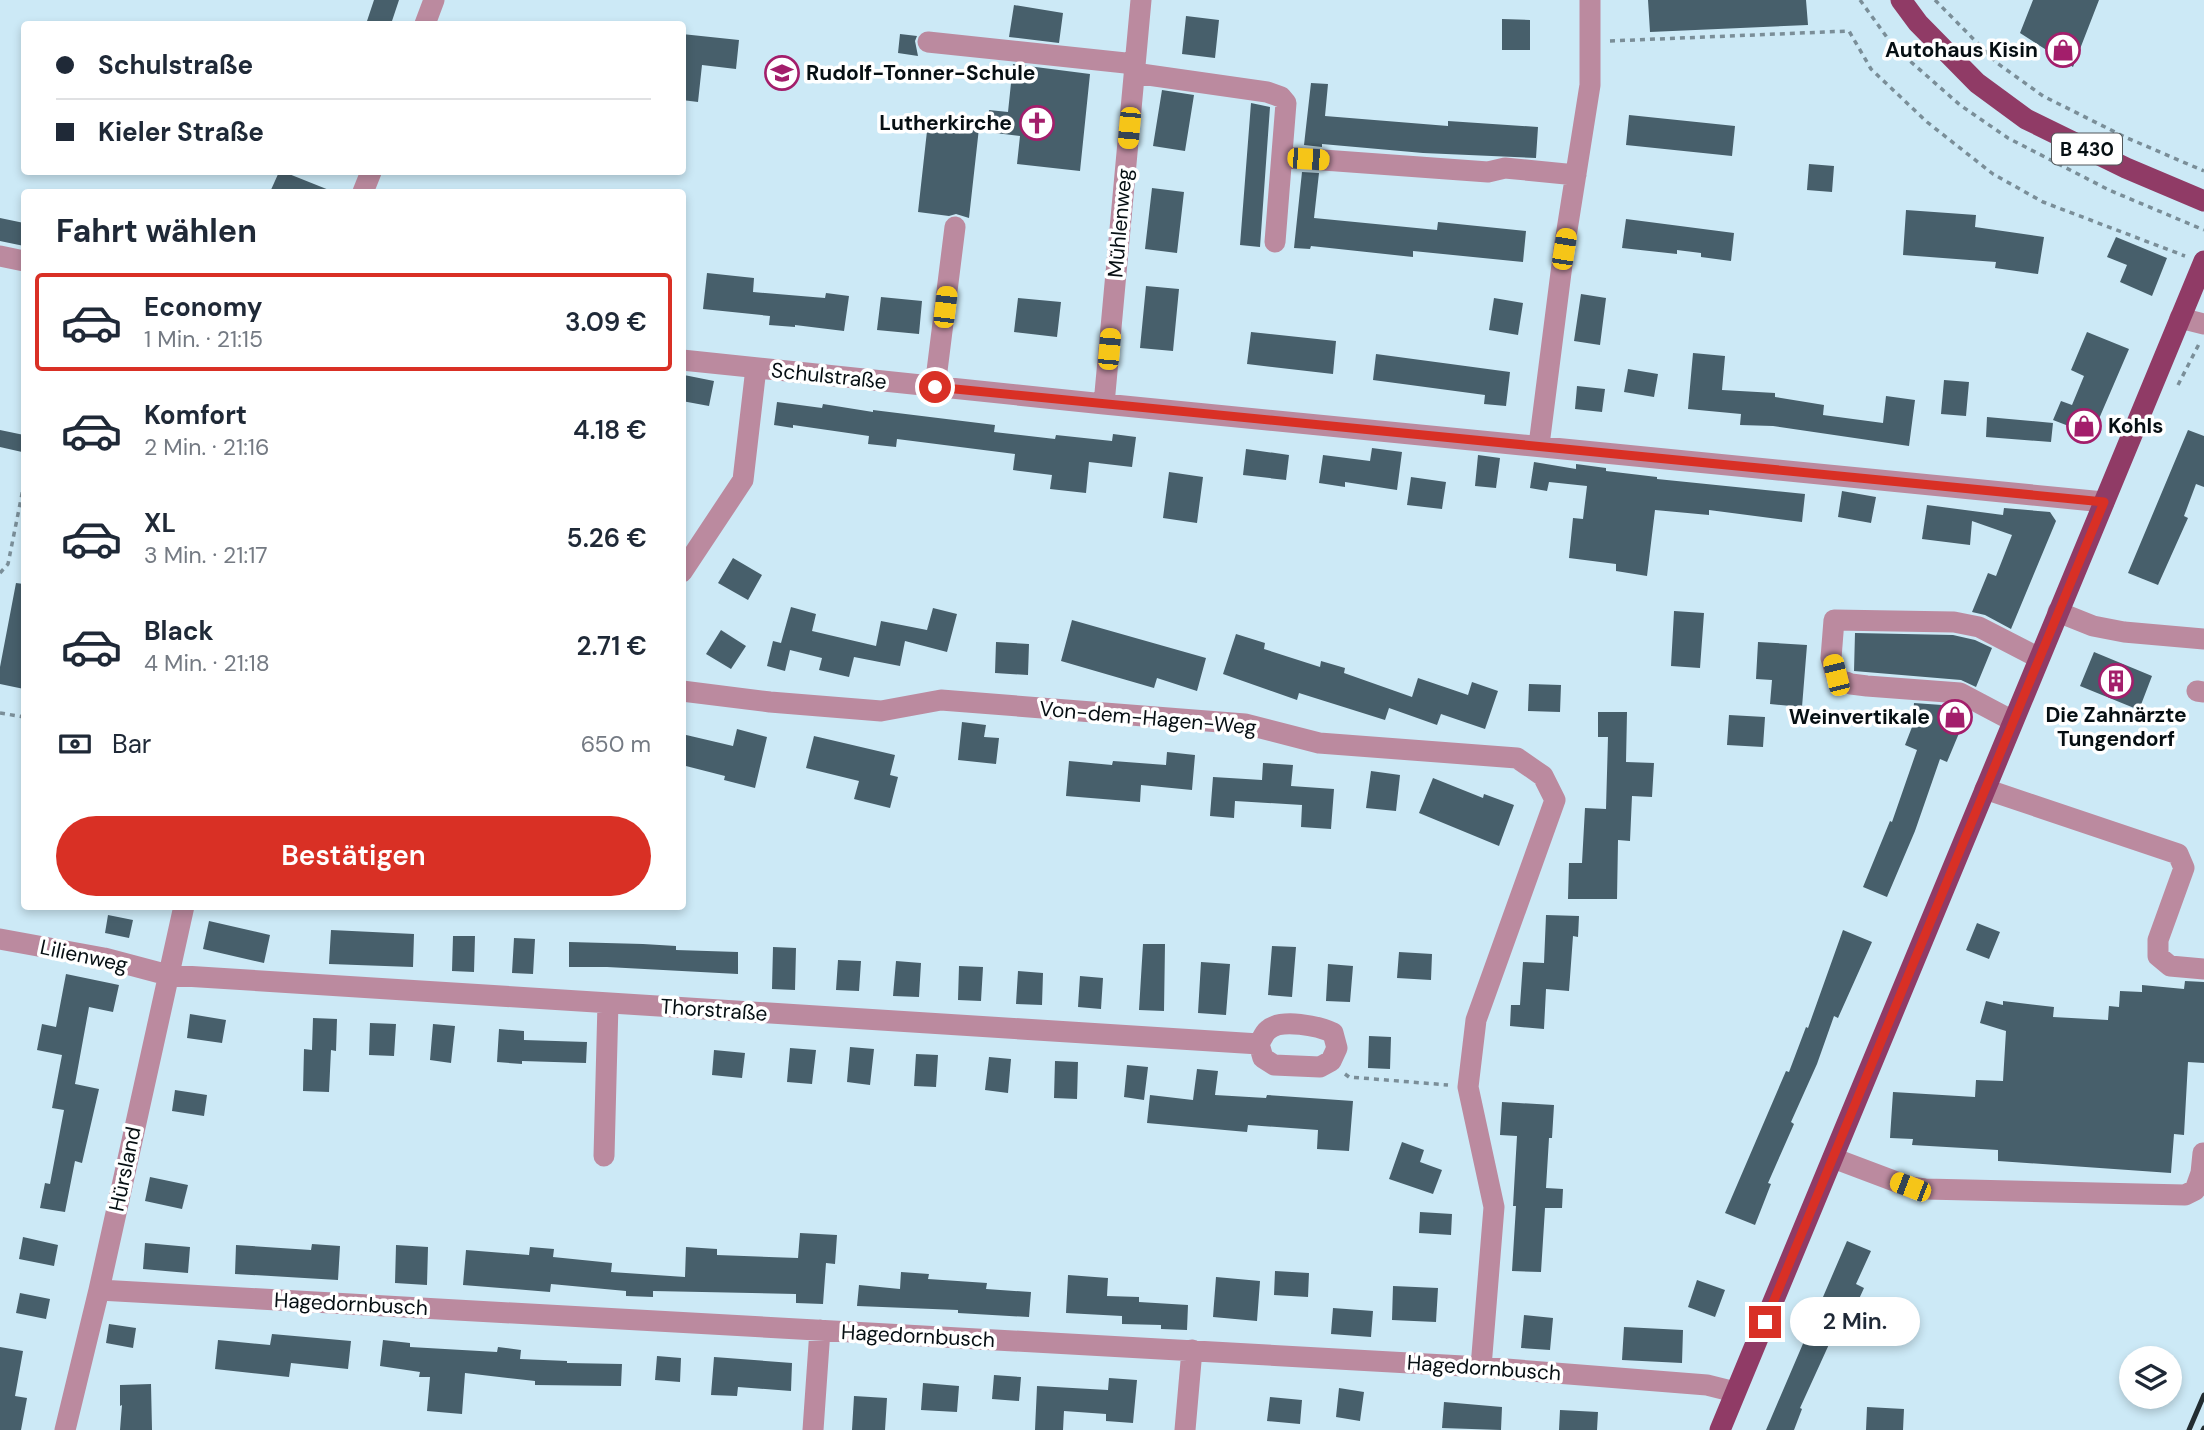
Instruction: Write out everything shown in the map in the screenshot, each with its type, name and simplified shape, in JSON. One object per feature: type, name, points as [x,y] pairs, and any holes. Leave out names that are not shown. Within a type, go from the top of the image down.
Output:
[{"type":"main road","name":"B 430","points":[[1901,0],[1918,23],[1977,83],[2026,119],[2126,168],[2204,201]]},
{"type":"main road","points":[[1720,1430],[2204,262]]},
{"type":"street","points":[[426,21],[434,0]]},
{"type":"street","name":"Mühlenweg","points":[[1104,404],[1140,0]]},
{"type":"street","points":[[1539,445],[1564,249],[1590,85],[1590,0]]},
{"type":"street","points":[[928,43],[1134,69],[1237,86],[1281,97],[1286,103],[1275,242]]},
{"type":"street","points":[[1282,157],[1488,172],[1505,168],[1576,175]]},
{"type":"street","points":[[935,387],[955,228]]},
{"type":"street","points":[[0,256],[21,260]]},
{"type":"street","points":[[2180,318],[2204,324]]},
{"type":"street","name":"Schulstraße","points":[[686,360],[2104,502]]},
{"type":"street","points":[[686,566],[743,481],[756,368]]},
{"type":"street","points":[[2059,612],[2093,626],[2124,632],[2204,639]]},
{"type":"street","points":[[2013,722],[1960,693],[1859,685],[1841,680],[1836,675],[1832,657],[1833,620],[1954,622],[1979,627],[2039,658]]},
{"type":"street","name":"Von-dem-Hagen-Weg","points":[[686,692],[881,711],[941,700],[1245,724],[1319,743],[1517,758],[1543,776],[1555,800],[1476,1020],[1468,1087],[1494,1207],[1480,1367]]},
{"type":"street","points":[[1985,789],[2178,853],[2184,868],[2158,940],[2158,956],[2170,966],[2204,968]]},
{"type":"street","name":"Hürsland","points":[[65,1430],[99,1290],[183,910]]},
{"type":"street","name":"Lilienweg","points":[[0,939],[104,958],[168,975]]},
{"type":"street","name":"Thorstraße","points":[[168,975],[1259,1044]]},
{"type":"street","points":[[604,1156],[608,1003]]},
{"type":"street","points":[[1278,1024],[1320,1026],[1333,1033],[1337,1048],[1331,1061],[1320,1067],[1274,1065],[1263,1058],[1259,1044],[1266,1030],[1278,1024]]},
{"type":"street","points":[[1833,1158],[1910,1187],[1924,1189],[2185,1195],[2195,1190],[2201,1173],[2203,1153]]},
{"type":"street","name":"Hagedornbusch","points":[[99,1290],[1480,1367],[1707,1385],[1735,1392]]},
{"type":"street","points":[[813,1430],[820,1330]]},
{"type":"street","points":[[1185,1430],[1192,1350]]},
{"type":"path","points":[[1860,0],[1894,47],[1959,105],[2008,138],[2109,190],[2204,230]]},
{"type":"path","points":[[1935,0],[1997,64],[2043,96],[2125,137],[2204,171]]},
{"type":"path","points":[[1590,42],[1849,31],[1871,69],[1927,122],[1993,174],[2043,202],[2204,262]]},
{"type":"path","points":[[0,573],[8,565],[21,499]]},
{"type":"path","points":[[0,713],[21,716]]},
{"type":"path","points":[[1331,1061],[1349,1077],[1468,1087]]},
{"type":"building","points":[[374,0],[399,0],[392,21],[367,21]]},
{"type":"building","points":[[1648,0],[1806,0],[1808,25],[1650,32]]},
{"type":"building","name":"Autohaus Kisin","points":[[2033,0],[2099,0],[2073,67],[2020,33]]},
{"type":"building","points":[[1014,5],[1063,13],[1059,43],[1009,37]]},
{"type":"building","points":[[1186,16],[1219,20],[1215,58],[1182,54]]},
{"type":"building","points":[[1502,19],[1530,20],[1530,50],[1502,50]]},
{"type":"building","points":[[686,34],[739,40],[736,69],[702,65],[698,102],[686,100]]},
{"type":"building","points":[[900,34],[917,36],[915,41],[918,56],[898,53]]},
{"type":"building","name":"Lutherkirche","points":[[1013,64],[1090,74],[1080,171],[1017,164],[1020,136],[987,132],[989,110],[1008,112]]},
{"type":"building","points":[[1311,83],[1328,84],[1325,116],[1448,126],[1448,121],[1538,127],[1536,158],[1304,145]]},
{"type":"building","points":[[1162,90],[1194,95],[1185,151],[1153,146]]},
{"type":"building","points":[[1251,103],[1270,107],[1260,247],[1240,245]]},
{"type":"building","points":[[1629,115],[1735,126],[1732,156],[1626,145]]},
{"type":"building","points":[[928,122],[979,128],[969,218],[956,214],[949,216],[918,212]]},
{"type":"building","points":[[1809,164],[1834,166],[1832,192],[1807,190]]},
{"type":"building","points":[[1302,172],[1319,173],[1314,218],[1437,230],[1438,222],[1526,231],[1523,262],[1413,251],[1413,257],[1311,246],[1310,249],[1294,248]]},
{"type":"building","points":[[278,175],[292,175],[326,189],[271,189]]},
{"type":"building","points":[[1152,188],[1184,192],[1177,253],[1145,249]]},
{"type":"building","points":[[1906,210],[1976,215],[1975,227],[2044,237],[2038,274],[1995,268],[1996,262],[1903,255]]},
{"type":"building","points":[[0,218],[21,222],[21,245],[0,241]]},
{"type":"building","points":[[1626,219],[1734,233],[1731,261],[1677,250],[1677,254],[1622,248]]},
{"type":"building","points":[[2116,237],[2167,258],[2152,296],[2120,282],[2127,265],[2107,257]]},
{"type":"building","points":[[707,273],[754,278],[753,292],[825,298],[826,293],[849,296],[844,331],[769,325],[770,316],[703,309]]},
{"type":"building","points":[[1146,286],[1179,289],[1173,351],[1140,348]]},
{"type":"building","points":[[1581,294],[1606,298],[1600,345],[1574,341]]},
{"type":"building","points":[[881,297],[922,301],[919,334],[877,330]]},
{"type":"building","points":[[1018,298],[1061,302],[1057,337],[1014,332]]},
{"type":"building","points":[[1494,298],[1523,303],[1518,335],[1489,330]]},
{"type":"building","points":[[1251,332],[1336,341],[1333,374],[1247,364]]},
{"type":"building","points":[[2087,332],[2129,349],[2092,435],[2053,420],[2061,401],[2072,405],[2084,376],[2071,370]]},
{"type":"building","points":[[1693,353],[1725,356],[1722,390],[1775,393],[1775,397],[1824,405],[1823,415],[1883,423],[1886,396],[1915,400],[1909,446],[1773,426],[1740,425],[1741,414],[1688,409]]},
{"type":"building","points":[[1376,354],[1510,372],[1506,406],[1484,404],[1485,395],[1373,380]]},
{"type":"building","points":[[1628,369],[1658,374],[1654,397],[1624,392]]},
{"type":"building","points":[[686,375],[714,381],[709,406],[686,402]]},
{"type":"building","points":[[1944,380],[1969,382],[1966,416],[1941,414]]},
{"type":"building","points":[[1577,386],[1605,389],[1602,412],[1575,409]]},
{"type":"building","points":[[777,402],[822,408],[823,404],[995,425],[994,432],[1055,439],[1056,435],[1112,441],[1113,434],[1136,437],[1132,467],[1089,462],[1086,493],[1050,489],[1052,475],[1013,470],[1015,454],[897,439],[896,447],[868,444],[869,436],[793,425],[793,428],[774,425]]},
{"type":"building","points":[[1987,417],[2053,423],[2051,442],[1986,437]]},
{"type":"building","points":[[0,430],[21,434],[21,452],[0,447]]},
{"type":"building","points":[[2188,430],[2204,436],[2204,487],[2196,484],[2184,516],[2188,518],[2158,585],[2128,573]]},
{"type":"building","points":[[1372,448],[1402,452],[1397,490],[1345,482],[1345,487],[1319,483],[1323,455],[1370,461]]},
{"type":"building","points":[[1246,449],[1289,455],[1286,480],[1243,475]]},
{"type":"building","points":[[1478,455],[1500,458],[1496,488],[1475,486]]},
{"type":"building","points":[[1534,462],[1576,469],[1576,464],[1657,479],[1805,494],[1802,522],[1709,510],[1709,515],[1655,510],[1647,576],[1616,571],[1616,564],[1569,558],[1573,518],[1583,519],[1587,486],[1549,482],[1547,491],[1530,488]]},
{"type":"building","points":[[1169,472],[1203,477],[1197,523],[1163,518]]},
{"type":"building","points":[[1411,477],[1446,482],[1442,509],[1407,505]]},
{"type":"building","points":[[1842,491],[1876,497],[1871,523],[1838,517]]},
{"type":"building","points":[[1927,505],[2003,515],[2004,508],[2050,512],[2056,521],[2011,629],[1985,615],[1972,612],[1988,573],[1996,576],[2012,535],[1972,521],[1970,545],[1922,539]]},
{"type":"building","points":[[733,558],[762,575],[748,600],[718,583]]},
{"type":"building","points":[[16,583],[21,584],[21,688],[0,684],[0,667]]},
{"type":"building","points":[[791,607],[816,614],[812,631],[876,646],[881,621],[927,630],[933,608],[957,614],[947,652],[905,641],[900,666],[854,657],[849,677],[819,670],[822,658],[790,650],[785,671],[767,666],[773,641],[781,643]]},
{"type":"building","points":[[1674,611],[1704,613],[1700,668],[1671,666]]},
{"type":"building","points":[[1072,620],[1206,658],[1197,691],[1157,678],[1154,688],[1061,661]]},
{"type":"building","points":[[721,630],[746,646],[731,669],[706,654]]},
{"type":"building","points":[[1855,633],[1953,635],[1975,640],[1992,648],[1976,687],[1961,680],[1854,671]]},
{"type":"building","points":[[1236,634],[1265,643],[1264,649],[1320,667],[1321,661],[1345,668],[1344,673],[1412,697],[1418,678],[1468,695],[1472,682],[1498,691],[1485,729],[1441,714],[1437,725],[1389,708],[1385,720],[1299,693],[1297,700],[1223,674]]},
{"type":"building","points":[[996,642],[1029,644],[1028,675],[995,673]]},
{"type":"building","points":[[1758,642],[1807,645],[1802,707],[1770,704],[1772,680],[1756,679]]},
{"type":"building","name":"Die Zahnärzte Tungendorf","points":[[2094,652],[2152,676],[2139,710],[2080,686]]},
{"type":"building","points":[[1529,684],[1561,685],[1560,712],[1528,711]]},
{"type":"building","points":[[1914,703],[1956,706],[1967,714],[1947,762],[1940,759],[1915,831],[1887,897],[1863,887],[1890,821],[1892,822],[1917,750],[1905,745],[1912,727]]},
{"type":"building","points":[[1598,712],[1627,712],[1626,762],[1654,763],[1652,797],[1632,796],[1630,841],[1618,840],[1617,899],[1568,899],[1569,863],[1582,863],[1585,808],[1606,809],[1608,737],[1598,737]]},
{"type":"building","points":[[1729,715],[1765,717],[1763,747],[1727,745]]},
{"type":"building","points":[[962,722],[986,725],[984,737],[999,738],[996,764],[958,760]]},
{"type":"building","points":[[737,729],[767,737],[755,788],[724,780],[725,776],[686,766],[686,735],[733,746]]},
{"type":"building","points":[[814,736],[895,755],[890,775],[898,777],[890,808],[854,799],[859,781],[806,768]]},
{"type":"building","points":[[1167,752],[1195,755],[1192,790],[1141,785],[1140,802],[1066,796],[1069,761],[1112,765],[1113,761],[1166,765]]},
{"type":"building","points":[[1263,763],[1293,765],[1291,786],[1334,789],[1331,829],[1301,827],[1302,805],[1235,801],[1234,818],[1210,816],[1213,777],[1262,780]]},
{"type":"building","points":[[1371,771],[1400,775],[1396,811],[1366,808]]},
{"type":"building","points":[[1433,778],[1483,798],[1484,794],[1514,805],[1499,846],[1419,813]]},
{"type":"building","points":[[108,915],[133,920],[129,938],[105,933]]},
{"type":"building","points":[[1546,915],[1579,916],[1578,937],[1573,936],[1569,991],[1546,989],[1544,1029],[1510,1026],[1511,1005],[1520,1005],[1523,962],[1544,963]]},
{"type":"building","points":[[209,921],[270,935],[264,963],[203,949]]},
{"type":"building","points":[[1977,923],[2000,932],[1989,959],[1966,950]]},
{"type":"building","points":[[331,930],[414,934],[413,967],[329,964]]},
{"type":"building","points":[[1843,930],[1872,942],[1838,1018],[1834,1016],[1817,1064],[1791,1122],[1794,1124],[1768,1183],[1771,1184],[1755,1225],[1725,1213],[1786,1071],[1789,1072],[1806,1027],[1808,1028]]},
{"type":"building","points":[[453,936],[475,936],[474,972],[452,971]]},
{"type":"building","points":[[514,938],[535,939],[533,974],[512,973]]},
{"type":"building","points":[[569,942],[643,944],[676,946],[676,950],[738,952],[738,974],[569,967]]},
{"type":"building","points":[[1143,944],[1165,944],[1164,1011],[1139,1010]]},
{"type":"building","points":[[1272,946],[1296,947],[1292,997],[1268,995]]},
{"type":"building","points":[[773,947],[796,948],[795,990],[772,989]]},
{"type":"building","points":[[1399,952],[1432,954],[1431,980],[1397,978]]},
{"type":"building","points":[[838,960],[861,961],[859,991],[836,990]]},
{"type":"building","points":[[896,961],[921,963],[919,997],[893,996]]},
{"type":"building","points":[[1201,962],[1230,964],[1226,1015],[1198,1013]]},
{"type":"building","points":[[1328,964],[1353,966],[1350,1002],[1326,1001]]},
{"type":"building","points":[[959,966],[983,967],[981,1001],[958,1000]]},
{"type":"building","points":[[1018,971],[1043,973],[1042,1005],[1016,1004]]},
{"type":"building","points":[[66,974],[119,985],[113,1012],[89,1007],[75,1084],[99,1089],[82,1163],[75,1161],[65,1212],[40,1208],[45,1183],[50,1184],[64,1110],[52,1108],[62,1055],[37,1050],[42,1024],[56,1027]]},
{"type":"building","points":[[1080,976],[1103,978],[1101,1009],[1078,1007]]},
{"type":"building","points":[[2185,981],[2204,982],[2204,1063],[2188,1062],[2184,1135],[2174,1134],[2171,1173],[1998,1161],[1998,1150],[1912,1145],[1913,1139],[1890,1138],[1893,1092],[1975,1097],[1976,1080],[2003,1081],[2006,1031],[1980,1023],[1986,1001],[2003,1005],[2003,1001],[2054,1007],[2053,1017],[2108,1020],[2109,1006],[2119,1007],[2120,991],[2142,992],[2142,985],[2184,989]]},
{"type":"building","points":[[190,1014],[226,1020],[222,1043],[187,1038]]},
{"type":"building","points":[[313,1018],[337,1019],[336,1051],[331,1050],[329,1092],[303,1091],[304,1049],[312,1050]]},
{"type":"building","points":[[370,1023],[396,1024],[394,1056],[369,1055]]},
{"type":"building","points":[[433,1024],[455,1026],[451,1063],[430,1060]]},
{"type":"building","points":[[499,1029],[524,1031],[524,1040],[587,1042],[586,1063],[497,1062]]},
{"type":"building","points":[[1369,1036],[1391,1037],[1390,1069],[1368,1068]]},
{"type":"building","points":[[850,1047],[874,1049],[870,1085],[847,1082]]},
{"type":"building","points":[[790,1048],[816,1050],[812,1084],[787,1082]]},
{"type":"building","points":[[714,1050],[745,1053],[742,1078],[712,1075]]},
{"type":"building","points":[[916,1054],[938,1055],[936,1087],[914,1086]]},
{"type":"building","points":[[989,1057],[1011,1059],[1008,1093],[985,1090]]},
{"type":"building","points":[[1055,1061],[1078,1062],[1077,1099],[1054,1098]]},
{"type":"building","points":[[1127,1065],[1148,1067],[1144,1100],[1124,1097]]},
{"type":"building","points":[[1197,1069],[1218,1071],[1215,1095],[1266,1098],[1267,1095],[1353,1101],[1349,1151],[1317,1149],[1318,1130],[1248,1125],[1247,1132],[1147,1123],[1150,1095],[1193,1100]]},
{"type":"building","points":[[175,1090],[207,1095],[204,1116],[172,1111]]},
{"type":"building","points":[[1502,1102],[1554,1105],[1546,1188],[1563,1189],[1562,1208],[1545,1208],[1541,1272],[1512,1271],[1517,1136],[1500,1135]]},
{"type":"building","points":[[1402,1142],[1424,1150],[1420,1162],[1442,1170],[1433,1194],[1389,1179]]},
{"type":"building","points":[[150,1177],[188,1185],[182,1209],[145,1201]]},
{"type":"building","points":[[1420,1212],[1452,1214],[1451,1235],[1419,1233]]},
{"type":"building","points":[[800,1233],[837,1235],[835,1264],[826,1263],[823,1304],[796,1303],[796,1294],[653,1291],[653,1297],[626,1296],[626,1291],[551,1284],[550,1292],[463,1285],[466,1250],[529,1255],[530,1247],[554,1249],[553,1257],[612,1263],[611,1272],[685,1277],[686,1247],[717,1249],[717,1255],[798,1258]]},
{"type":"building","points":[[23,1237],[58,1245],[54,1266],[19,1259]]},
{"type":"building","points":[[1847,1241],[1871,1251],[1856,1284],[1864,1288],[1854,1310],[1846,1307],[1800,1408],[1802,1409],[1794,1430],[1766,1430]]},
{"type":"building","points":[[145,1243],[190,1247],[188,1273],[143,1269]]},
{"type":"building","points":[[312,1244],[340,1246],[338,1280],[235,1274],[236,1245],[311,1250]]},
{"type":"building","points":[[396,1245],[428,1247],[427,1285],[395,1283]]},
{"type":"building","points":[[1275,1271],[1309,1273],[1308,1297],[1274,1295]]},
{"type":"building","points":[[901,1272],[929,1274],[928,1279],[987,1283],[986,1289],[1031,1292],[1029,1317],[958,1313],[958,1310],[857,1306],[859,1285],[900,1289]]},
{"type":"building","points":[[1068,1275],[1108,1278],[1107,1296],[1139,1297],[1139,1302],[1188,1305],[1187,1330],[1161,1329],[1161,1325],[1122,1324],[1122,1316],[1066,1313]]},
{"type":"building","points":[[1216,1277],[1260,1281],[1257,1321],[1213,1317]]},
{"type":"building","points":[[1697,1280],[1725,1290],[1715,1317],[1688,1307]]},
{"type":"building","points":[[1393,1286],[1438,1288],[1436,1322],[1392,1320]]},
{"type":"building","points":[[20,1293],[50,1299],[46,1319],[16,1313]]},
{"type":"building","points":[[1333,1308],[1373,1311],[1371,1337],[1331,1334]]},
{"type":"building","points":[[1524,1315],[1553,1318],[1550,1350],[1521,1348]]},
{"type":"building","points":[[109,1324],[136,1328],[133,1348],[106,1343]]},
{"type":"building","points":[[1624,1327],[1683,1330],[1682,1363],[1622,1360]]},
{"type":"building","points":[[272,1334],[351,1341],[348,1369],[291,1363],[289,1377],[215,1369],[218,1340],[270,1345]]},
{"type":"building","points":[[383,1340],[410,1343],[410,1347],[497,1352],[498,1347],[521,1350],[520,1359],[622,1364],[621,1386],[535,1385],[535,1381],[465,1373],[462,1414],[427,1411],[430,1377],[419,1377],[420,1372],[380,1366]]},
{"type":"building","points":[[0,1347],[23,1351],[15,1396],[27,1398],[21,1430],[0,1430]]},
{"type":"building","points":[[657,1356],[681,1358],[680,1382],[655,1380]]},
{"type":"building","points":[[714,1357],[792,1363],[791,1391],[738,1387],[737,1396],[711,1395]]},
{"type":"building","points":[[994,1375],[1021,1377],[1019,1401],[992,1399]]},
{"type":"building","points":[[1109,1378],[1137,1380],[1133,1423],[1106,1421],[1106,1414],[1064,1411],[1063,1430],[1035,1430],[1037,1386],[1108,1390]]},
{"type":"building","points":[[923,1383],[959,1386],[957,1412],[921,1410]]},
{"type":"building","points":[[151,1384],[152,1430],[120,1430],[120,1385]]},
{"type":"building","points":[[1339,1388],[1364,1392],[1360,1421],[1336,1417]]},
{"type":"building","points":[[854,1396],[887,1398],[885,1430],[852,1430]]},
{"type":"building","points":[[1270,1397],[1302,1400],[1300,1424],[1267,1421]]},
{"type":"building","points":[[1444,1402],[1502,1407],[1501,1430],[1442,1428]]},
{"type":"building","points":[[1867,1407],[1904,1409],[1903,1430],[1866,1430]]},
{"type":"building","points":[[1560,1410],[1598,1412],[1597,1430],[1559,1430]]},
{"type":"railway","points":[[2189,1430],[2204,1395]]},
{"type":"place","name":"Autohaus Kisin","points":[[2063,50]]},
{"type":"place","name":"Rudolf-Tonner-Schule","points":[[782,73]]},
{"type":"place","name":"Lutherkirche","points":[[1037,123]]},
{"type":"place","name":"Kohls","points":[[2084,426]]},
{"type":"place","name":"Die Zahnärzte Tungendorf","points":[[2116,681]]},
{"type":"place","name":"Weinvertikale","points":[[1955,717]]},
{"type":"route","points":[[935,387],[2104,502],[1765,1322]]}]
